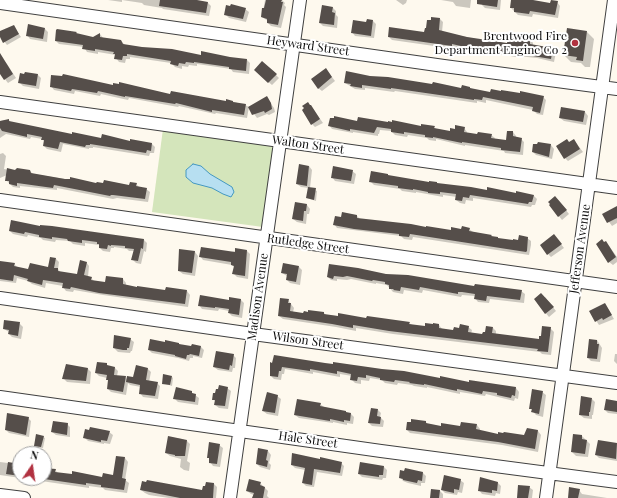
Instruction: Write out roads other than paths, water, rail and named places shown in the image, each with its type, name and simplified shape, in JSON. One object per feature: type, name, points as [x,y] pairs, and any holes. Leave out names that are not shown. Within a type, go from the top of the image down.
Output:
[{"type":"street","name":"Madison Avenue","points":[[230,498],[300,0]]},
{"type":"street","name":"Jefferson Avenue","points":[[546,498],[614,0]]},
{"type":"street","name":"Heyward Street","points":[[0,3],[617,89]]},
{"type":"street","name":"Walton Street","points":[[0,102],[617,188]]},
{"type":"street","name":"Rutledge Street","points":[[0,200],[617,287]]},
{"type":"street","name":"Wilson Street","points":[[0,298],[617,383]]},
{"type":"street","name":"Hale Street","points":[[0,397],[617,482]]},
{"type":"street","points":[[0,495],[24,498]]},
{"type":"water","points":[[193,164],[201,166],[210,174],[232,187],[234,192],[231,197],[212,188],[193,183],[186,177],[186,170]]},
{"type":"place","name":"Brentwood Fire Department Engine Co 2","points":[[575,43]]}]
